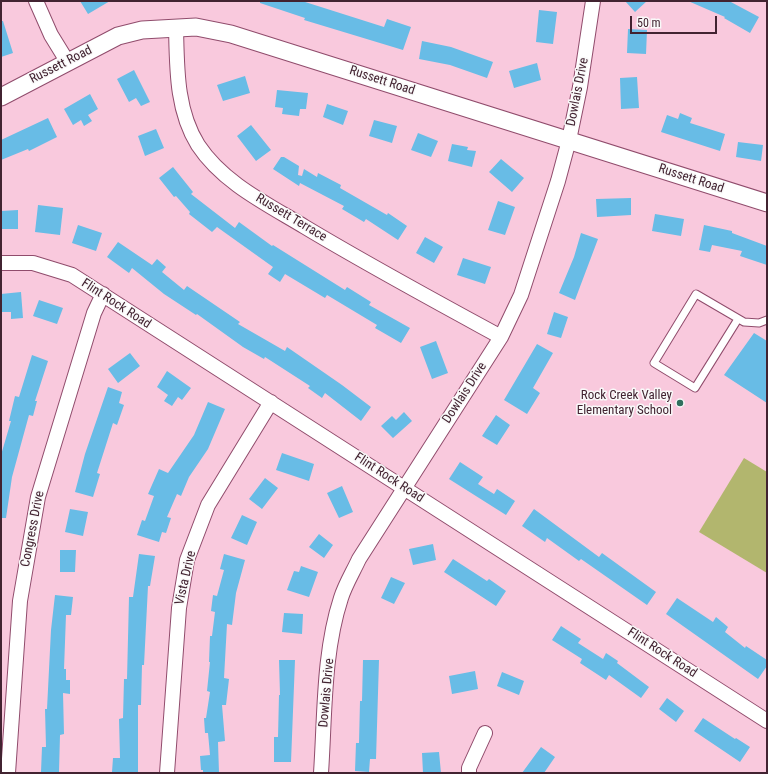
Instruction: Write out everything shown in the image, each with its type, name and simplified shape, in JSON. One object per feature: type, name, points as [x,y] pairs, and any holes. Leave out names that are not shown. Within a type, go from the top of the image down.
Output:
[{"type":"street","points":[[36,1],[52,35],[67,61]]},
{"type":"street","name":"Dowlais Drive","points":[[321,773],[328,665],[341,596],[359,559],[501,337],[521,295],[558,181],[569,140],[580,87],[593,1]]},
{"type":"street","name":"Russett Terrace","points":[[176,27],[177,79],[182,110],[198,144],[220,171],[245,190],[363,262],[501,337]]},
{"type":"street","name":"Russett Road","points":[[1,97],[67,61],[118,36],[142,30],[196,27],[232,34],[767,203]]},
{"type":"street","name":"Flint Rock Road","points":[[1,263],[33,263],[72,276],[103,294],[210,365],[271,402],[767,720]]},
{"type":"street","name":"Congress Drive","points":[[8,773],[20,601],[38,497],[94,313],[103,294]]},
{"type":"street","name":"Vista Drive","points":[[167,773],[178,608],[188,560],[208,505],[271,402]]},
{"type":"street","points":[[469,773],[469,768],[485,734]]},
{"type":"lane","points":[[738,319],[695,388],[654,363],[696,294],[744,322],[759,323],[767,320]]},
{"type":"green space","points":[[744,458],[767,472],[767,573],[699,532]]},
{"type":"building","points":[[80,1],[110,1],[88,14]]},
{"type":"building","points":[[260,1],[302,1],[384,27],[387,19],[411,27],[403,50],[304,20],[305,18],[260,3]]},
{"type":"building","points":[[625,1],[647,1],[635,12]]},
{"type":"building","points":[[688,1],[729,1],[759,17],[750,33],[724,18],[725,17]]},
{"type":"building","points":[[539,10],[557,12],[553,44],[536,42]]},
{"type":"building","points":[[1,21],[3,21],[13,53],[1,57]]},
{"type":"building","points":[[628,29],[647,30],[646,54],[627,53]]},
{"type":"building","points":[[422,41],[451,47],[493,62],[487,78],[450,65],[419,59]]},
{"type":"building","points":[[537,63],[541,80],[514,88],[509,71]]},
{"type":"building","points":[[134,70],[150,102],[141,106],[136,98],[129,102],[117,79]]},
{"type":"building","points":[[245,76],[250,93],[223,101],[217,85]]},
{"type":"building","points":[[637,77],[639,108],[621,109],[620,78]]},
{"type":"building","points":[[277,90],[308,93],[306,109],[300,109],[299,116],[282,114],[283,108],[275,107]]},
{"type":"building","points":[[90,94],[98,109],[88,115],[92,121],[84,126],[81,120],[73,125],[64,109]]},
{"type":"building","points":[[327,104],[348,111],[343,125],[323,117]]},
{"type":"building","points":[[680,113],[692,118],[690,123],[725,134],[720,151],[661,132],[667,115],[678,119]]},
{"type":"building","points":[[48,118],[57,137],[29,151],[28,149],[1,160],[1,140]]},
{"type":"building","points":[[374,120],[397,126],[392,143],[369,136]]},
{"type":"building","points":[[251,125],[271,150],[256,161],[237,136]]},
{"type":"building","points":[[156,129],[164,148],[145,156],[138,136]]},
{"type":"building","points":[[418,133],[438,141],[431,157],[411,150]]},
{"type":"building","points":[[738,142],[763,145],[761,161],[736,157]]},
{"type":"building","points":[[452,144],[468,147],[467,150],[476,151],[472,167],[448,161]]},
{"type":"building","points":[[281,157],[284,157],[299,166],[298,175],[302,176],[304,169],[317,177],[318,173],[341,185],[340,188],[387,215],[388,213],[407,226],[398,240],[366,219],[364,222],[342,209],[344,206],[300,183],[299,186],[273,169]]},
{"type":"building","points":[[501,159],[524,178],[512,192],[489,172]]},
{"type":"building","points":[[173,167],[193,192],[191,194],[235,228],[239,222],[272,246],[273,245],[345,290],[347,287],[371,302],[369,305],[410,328],[401,343],[375,328],[377,325],[327,295],[325,298],[285,274],[280,282],[268,274],[273,267],[217,227],[212,232],[189,214],[190,212],[176,196],[174,197],[159,178]]},
{"type":"building","points":[[631,198],[631,215],[597,217],[596,199]]},
{"type":"building","points":[[498,201],[515,207],[505,235],[488,230]]},
{"type":"building","points":[[38,205],[63,208],[60,235],[35,232]]},
{"type":"building","points":[[18,210],[18,229],[1,229],[1,211]]},
{"type":"building","points":[[655,214],[684,219],[681,236],[652,231]]},
{"type":"building","points":[[78,225],[102,233],[96,251],[72,243]]},
{"type":"building","points":[[704,225],[732,231],[732,233],[767,246],[767,265],[740,256],[742,251],[712,245],[710,252],[699,250]]},
{"type":"building","points":[[581,233],[598,239],[575,300],[559,293],[574,257]]},
{"type":"building","points":[[425,237],[443,247],[434,263],[416,253]]},
{"type":"building","points":[[118,242],[152,265],[157,259],[166,267],[162,272],[184,290],[187,286],[240,322],[238,324],[285,351],[287,347],[371,407],[361,421],[325,393],[322,398],[308,388],[310,386],[265,357],[264,359],[243,347],[197,314],[196,315],[164,294],[132,268],[129,273],[107,257]]},
{"type":"building","points":[[463,258],[491,267],[485,284],[457,275]]},
{"type":"building","points":[[21,292],[23,318],[11,319],[11,312],[1,312],[1,294]]},
{"type":"building","points":[[39,300],[63,308],[57,324],[33,316]]},
{"type":"building","points":[[554,312],[568,317],[561,338],[547,334]]},
{"type":"building","points":[[754,333],[767,341],[767,403],[724,375]]},
{"type":"building","points":[[436,341],[448,373],[432,379],[420,347]]},
{"type":"building","points":[[537,344],[553,353],[533,388],[540,393],[527,414],[504,400]]},
{"type":"building","points":[[130,353],[140,366],[118,383],[108,369]]},
{"type":"building","points":[[32,355],[48,361],[35,401],[37,401],[33,416],[29,415],[12,477],[6,518],[1,518],[1,455],[11,421],[9,421],[15,396],[19,397]]},
{"type":"building","points":[[167,371],[191,388],[182,400],[178,397],[172,406],[164,401],[168,395],[157,387]]},
{"type":"building","points":[[108,387],[122,392],[119,403],[124,405],[117,425],[113,423],[97,473],[100,474],[93,497],[75,492],[85,454]]},
{"type":"building","points":[[208,402],[225,409],[208,449],[189,477],[181,496],[177,494],[167,517],[171,518],[166,533],[162,532],[159,542],[137,535],[142,520],[145,521],[154,496],[148,494],[159,469],[168,473],[194,435]]},
{"type":"building","points":[[404,412],[412,421],[393,438],[381,426],[392,416],[396,420]]},
{"type":"building","points":[[496,415],[510,425],[497,445],[482,436]]},
{"type":"building","points":[[282,453],[314,464],[309,481],[276,470]]},
{"type":"building","points":[[460,462],[483,477],[478,484],[494,494],[497,489],[515,501],[506,515],[449,479]]},
{"type":"building","points":[[265,478],[278,488],[262,509],[249,499]]},
{"type":"building","points":[[342,486],[353,512],[339,518],[327,493]]},
{"type":"building","points":[[70,509],[88,512],[83,536],[65,532]]},
{"type":"building","points":[[534,509],[599,557],[602,553],[656,592],[647,605],[581,559],[579,561],[547,538],[545,542],[522,526]]},
{"type":"building","points":[[242,515],[257,522],[247,545],[231,538]]},
{"type":"building","points":[[319,534],[333,545],[324,558],[309,547]]},
{"type":"building","points":[[433,544],[436,560],[413,565],[409,549]]},
{"type":"building","points":[[60,550],[76,550],[75,572],[60,572]]},
{"type":"building","points":[[139,554],[155,556],[150,586],[148,586],[144,665],[142,665],[141,705],[138,705],[138,773],[119,773],[112,772],[113,758],[120,758],[119,719],[123,718],[124,679],[127,679],[129,597],[133,597]]},
{"type":"building","points":[[224,554],[245,560],[236,593],[232,625],[227,624],[224,678],[229,679],[226,705],[222,705],[225,741],[218,742],[219,773],[203,773],[203,770],[201,770],[200,756],[210,755],[208,733],[205,733],[204,718],[206,718],[210,692],[207,691],[210,662],[210,636],[212,636],[215,612],[211,611],[213,595],[217,596],[224,570],[220,569]]},
{"type":"building","points":[[453,559],[487,581],[489,579],[506,591],[496,606],[444,572]]},
{"type":"building","points":[[301,566],[318,572],[309,597],[287,590],[294,571],[299,572]]},
{"type":"building","points":[[391,577],[405,583],[394,604],[381,598]]},
{"type":"building","points":[[55,595],[73,597],[71,615],[66,615],[64,669],[66,669],[66,680],[70,680],[70,694],[63,693],[64,734],[60,735],[59,772],[41,772],[42,747],[46,747],[45,709],[47,709],[51,630]]},
{"type":"building","points":[[677,598],[713,622],[716,617],[728,627],[725,632],[745,648],[746,646],[767,660],[767,666],[758,679],[666,614]]},
{"type":"building","points":[[284,613],[303,614],[302,634],[282,632]]},
{"type":"building","points":[[561,626],[581,639],[578,643],[603,659],[606,653],[649,687],[641,698],[609,675],[606,680],[580,663],[582,659],[552,640]]},
{"type":"building","points":[[279,660],[295,660],[291,762],[274,762],[274,737],[278,737],[280,695]]},
{"type":"building","points":[[363,660],[379,660],[376,759],[370,759],[369,772],[355,771],[356,743],[359,743]]},
{"type":"building","points":[[475,671],[478,689],[452,694],[449,676]]},
{"type":"building","points":[[502,672],[524,681],[519,695],[497,686]]},
{"type":"building","points":[[667,698],[684,711],[676,722],[659,709]]},
{"type":"building","points":[[703,718],[750,747],[740,762],[694,731]]},
{"type":"building","points":[[541,747],[555,757],[544,773],[522,773]]},
{"type":"building","points":[[439,752],[441,773],[423,773],[422,753]]},
{"type":"place","name":"Rock Creek Valley Elementary School","points":[[680,403]]}]
